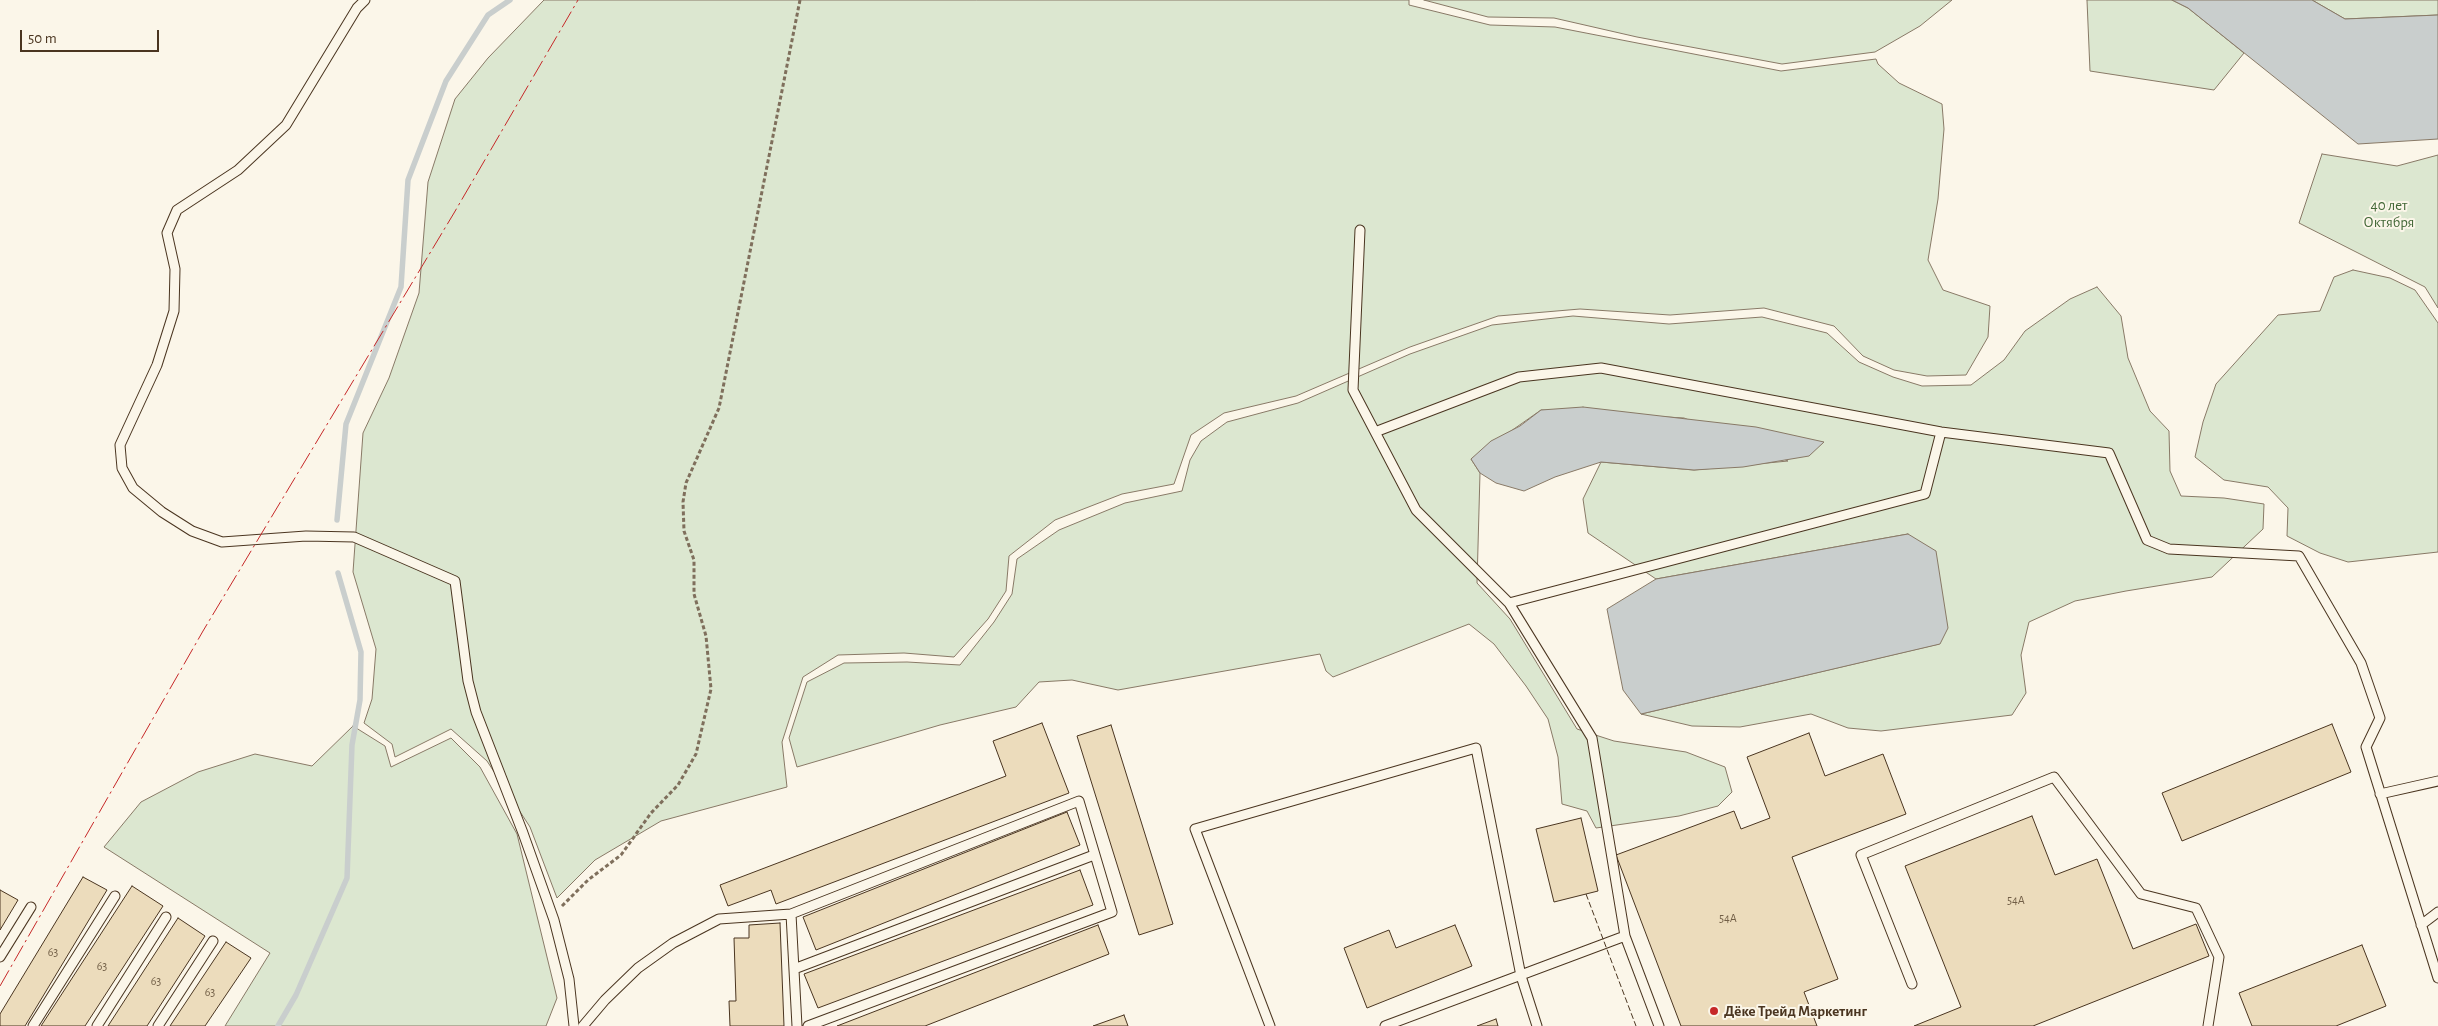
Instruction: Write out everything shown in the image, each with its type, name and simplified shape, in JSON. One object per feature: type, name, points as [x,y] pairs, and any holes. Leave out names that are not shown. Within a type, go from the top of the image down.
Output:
[{"type":"lane","points":[[365,0],[357,8],[286,125],[238,170],[177,210],[167,233],[175,269],[174,311],[157,365],[120,446],[122,468],[133,488],[162,512],[192,531],[222,542],[306,536],[354,537],[455,581],[468,681],[476,712],[554,920],[568,979],[574,1026]]},
{"type":"lane","points":[[1360,230],[1353,390],[1416,510],[1510,603],[1592,738],[1624,936],[1659,1026]]},
{"type":"lane","points":[[1375,432],[1519,376],[1601,368],[1941,432],[2109,453],[2147,540],[2169,550],[2299,556],[2361,663],[2380,718],[2366,747],[2438,978]]},
{"type":"lane","points":[[1510,603],[1925,494],[1941,432]]},
{"type":"lane","points":[[1270,1026],[1195,829],[1476,748],[1521,976],[1537,1026]]},
{"type":"lane","points":[[1912,984],[1861,855],[2054,777],[2141,894],[2196,908],[2219,957],[2208,1026]]},
{"type":"lane","points":[[2380,794],[2438,782]]},
{"type":"lane","points":[[583,1026],[605,1000],[638,968],[673,943],[719,919],[791,914],[1079,801],[1112,912],[808,1026]]},
{"type":"lane","points":[[794,969],[1094,855]]},
{"type":"lane","points":[[33,1026],[115,896]]},
{"type":"lane","points":[[0,957],[31,907]]},
{"type":"lane","points":[[2421,925],[2438,912]]},
{"type":"lane","points":[[791,914],[797,1026]]},
{"type":"lane","points":[[97,1026],[166,917]]},
{"type":"lane","points":[[1385,1026],[1624,936]]},
{"type":"lane","points":[[158,1026],[213,941]]},
{"type":"path","points":[[554,920],[565,902],[588,880],[621,855],[651,812],[678,785],[696,754],[711,689],[706,636],[694,594],[694,560],[684,531],[683,502],[686,483],[719,408],[800,0]]},
{"type":"green space","points":[[544,0],[1409,0],[1409,5],[1490,25],[1555,27],[1781,71],[1876,59],[1878,64],[1899,83],[1942,104],[1944,129],[1938,199],[1928,260],[1943,290],[1990,306],[1988,337],[1966,375],[1927,376],[1894,370],[1863,356],[1834,326],[1764,308],[1670,315],[1580,309],[1498,316],[1410,347],[1296,396],[1224,413],[1191,435],[1174,484],[1122,494],[1055,520],[1009,556],[1006,591],[988,619],[954,657],[904,653],[838,655],[803,677],[782,742],[787,787],[661,821],[595,860],[557,898],[530,827],[487,761],[451,729],[395,757],[392,744],[364,723],[372,699],[376,649],[353,572],[363,433],[389,378],[419,293],[428,182],[455,99],[488,58]]},
{"type":"green space","points":[[1424,0],[1952,0],[1920,26],[1875,52],[1782,64],[1637,37],[1554,18],[1488,17]]},
{"type":"green space","points":[[2087,0],[2172,0],[2188,8],[2244,53],[2214,90],[2090,71]]},
{"type":"green space","points":[[2312,0],[2438,0],[2438,15],[2345,19]]},
{"type":"green space","name":"40 лет Октября","points":[[2322,154],[2397,166],[2438,155],[2438,308],[2425,287],[2299,223]]},
{"type":"green space","points":[[2353,270],[2390,278],[2415,290],[2438,323],[2438,552],[2348,562],[2320,553],[2287,536],[2288,508],[2268,487],[2224,480],[2195,457],[2203,422],[2216,384],[2278,315],[2320,311],[2334,277]]},
{"type":"green space","points":[[2097,287],[2121,316],[2128,358],[2150,411],[2169,431],[2170,471],[2181,496],[2224,498],[2264,504],[2263,529],[2212,577],[2075,601],[2029,622],[2021,655],[2026,693],[2012,715],[1881,731],[1848,728],[1811,714],[1740,727],[1692,726],[1641,714],[1939,644],[1908,534],[1656,579],[1588,533],[1583,499],[1601,462],[1694,470],[1788,461],[1684,418],[1541,410],[1471,459],[1480,473],[1477,583],[1510,619],[1577,729],[1614,741],[1686,752],[1725,767],[1732,792],[1718,806],[1679,816],[1596,828],[1587,811],[1562,804],[1558,757],[1548,719],[1494,644],[1469,624],[1333,677],[1326,671],[1320,654],[1118,690],[1072,680],[1039,682],[1016,707],[940,725],[797,767],[789,738],[807,682],[844,663],[907,662],[960,665],[994,622],[1012,594],[1017,559],[1059,530],[1125,503],[1182,491],[1190,460],[1201,441],[1227,422],[1298,403],[1410,354],[1492,325],[1573,316],[1669,324],[1762,317],[1827,333],[1859,362],[1893,377],[1922,386],[1971,385],[2004,360],[2025,331],[2070,299]]},
{"type":"green space","points":[[353,726],[385,746],[391,767],[451,738],[480,767],[517,834],[557,998],[546,1026],[225,1026],[270,953],[104,847],[141,802],[198,772],[255,754],[312,766]]},
{"type":"shaded area","points":[[2172,0],[2312,0],[2345,19],[2438,15],[2438,139],[2358,144],[2188,8]]},
{"type":"shaded area","points":[[1583,407],[1756,427],[1824,442],[1809,456],[1743,467],[1694,470],[1601,462],[1555,477],[1524,491],[1496,483],[1480,473],[1471,459],[1491,441],[1520,426],[1541,410]]},
{"type":"shaded area","points":[[1908,534],[1936,551],[1948,628],[1940,644],[1641,714],[1623,690],[1607,609],[1656,579]]},
{"type":"building","points":[[1042,723],[1069,793],[776,904],[771,890],[728,906],[720,885],[1006,776],[993,741]]},
{"type":"building","points":[[2332,724],[2351,772],[2182,841],[2162,793]]},
{"type":"building","points":[[1111,725],[1173,924],[1139,935],[1077,736]]},
{"type":"building","points":[[1809,733],[1825,776],[1883,754],[1906,814],[1792,857],[1838,979],[1804,992],[1817,1026],[1681,1026],[1616,855],[1734,811],[1741,829],[1770,818],[1747,757]]},
{"type":"building","points":[[1067,812],[1080,845],[816,950],[803,917]]},
{"type":"building","points":[[2032,816],[2055,875],[2097,859],[2133,949],[2196,924],[2209,956],[2033,1026],[1914,1026],[1961,1007],[1905,866]]},
{"type":"building","points":[[1581,818],[1598,891],[1554,902],[1536,829]]},
{"type":"building","points":[[1080,870],[1093,905],[818,1008],[804,974]]},
{"type":"building","points":[[83,877],[107,890],[25,1026],[0,1026],[0,1014]]},
{"type":"building","points":[[132,886],[163,906],[85,1026],[41,1026]]},
{"type":"building","points":[[0,890],[18,900],[0,930]]},
{"type":"building","points":[[178,918],[205,936],[147,1026],[108,1026]]},
{"type":"building","points":[[780,923],[784,1026],[730,1026],[729,1001],[736,1001],[734,938],[749,938],[749,925]]},
{"type":"building","points":[[1098,925],[1109,954],[925,1026],[837,1026]]},
{"type":"building","points":[[1455,925],[1472,966],[1367,1008],[1344,948],[1389,930],[1396,948]]},
{"type":"building","points":[[226,942],[251,958],[205,1026],[170,1026]]},
{"type":"building","points":[[2362,945],[2386,1006],[2336,1026],[2252,1026],[2239,993]]},
{"type":"building","points":[[1124,1015],[1128,1026],[1093,1026]]},
{"type":"building","points":[[1496,1019],[1498,1026],[1477,1026]]},
{"type":"waterway","points":[[337,520],[346,424],[401,287],[408,180],[446,81],[488,15],[510,0]]},
{"type":"waterway","points":[[278,1026],[296,995],[347,878],[352,745],[360,700],[361,652],[338,573]]},
{"type":"fence","points":[[1586,894],[1636,1026]]},
{"type":"power","points":[[0,986],[203,631],[454,213],[578,0]]},
{"type":"place","name":"Дёке Трейд Маркетинг","points":[[1714,1011]]}]
